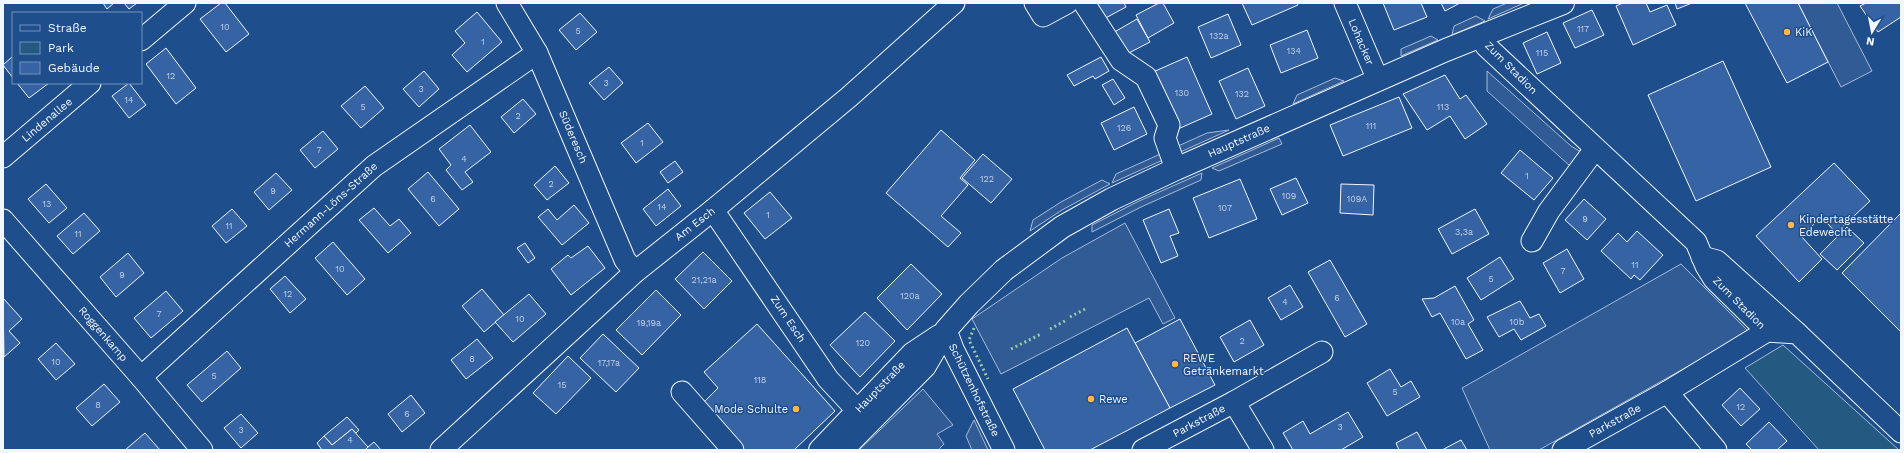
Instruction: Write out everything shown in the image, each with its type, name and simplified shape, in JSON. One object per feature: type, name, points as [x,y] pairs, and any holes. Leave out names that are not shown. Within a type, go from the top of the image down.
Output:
[{"type":"main road","name":"Hauptstraße","points":[[842,450],[863,417],[912,354],[946,330],[969,304],[1004,270],[1050,235],[1112,199],[1176,169],[1378,80],[1563,3]]},
{"type":"main road","name":"Hauptstraße","points":[[820,450],[863,417]]},
{"type":"street","points":[[142,39],[185,3]]},
{"type":"street","name":"Süderesch","points":[[507,3],[537,53],[625,260],[635,272]]},
{"type":"street","name":"Am Esch","points":[[441,450],[635,272],[713,210],[849,97],[954,3]]},
{"type":"street","points":[[1035,3],[1043,16],[1067,3]]},
{"type":"street","points":[[1084,3],[1121,60],[1146,77],[1169,125],[1165,138],[1176,169]]},
{"type":"street","name":"Lohacker","points":[[1344,3],[1378,80]]},
{"type":"street","name":"Zum Stadion","points":[[1482,36],[1486,46],[1696,242],[1714,279],[1767,331],[1797,333]]},
{"type":"street","name":"Hermann-Löns-Straße","points":[[140,377],[374,166],[537,53]]},
{"type":"street","name":"Lindenallee","points":[[3,157],[89,84]]},
{"type":"street","points":[[1532,241],[1549,211],[1595,149]]},
{"type":"street","name":"Zum Esch","points":[[713,210],[828,379],[863,417]]},
{"type":"street","name":"Roggenkamp","points":[[3,220],[202,450]]},
{"type":"street","points":[[1702,257],[1716,261],[1797,333],[1901,432]]},
{"type":"street","name":"Schützenhofstraße","points":[[946,330],[953,349],[1004,450]]},
{"type":"street","name":"Parkstraße","points":[[1563,450],[1667,392],[1767,331]]},
{"type":"street","name":"Parkstraße","points":[[1143,450],[1234,402],[1322,352]]},
{"type":"street","points":[[682,392],[733,450]]},
{"type":"street","points":[[1667,392],[1716,450]]},
{"type":"street","name":"Parkstraße","points":[[1234,402],[1263,450]]},
{"type":"green space","points":[[1783,345],[1899,450],[1819,450],[1745,368]]},
{"type":"shaded area","points":[[1507,3],[1524,3],[1488,19],[1493,9]]},
{"type":"shaded area","points":[[1798,3],[1837,3],[1872,71],[1841,87]]},
{"type":"shaded area","points":[[1476,16],[1485,21],[1452,35],[1454,26]]},
{"type":"shaded area","points":[[1431,36],[1438,40],[1401,56],[1401,49]]},
{"type":"shaded area","points":[[1487,71],[1571,146],[1581,152],[1570,166],[1487,91]]},
{"type":"shaded area","points":[[1335,78],[1344,81],[1293,104],[1297,95]]},
{"type":"shaded area","points":[[1229,130],[1112,183],[1116,174],[1207,133]]},
{"type":"shaded area","points":[[1279,138],[1282,144],[1219,171],[1212,168]]},
{"type":"shaded area","points":[[1202,173],[1201,180],[1141,207],[1092,232],[1092,225],[1139,201]]},
{"type":"shaded area","points":[[1102,180],[1110,184],[1062,210],[1030,231],[1033,220],[1061,202]]},
{"type":"shaded area","points":[[1125,223],[1175,318],[1163,324],[1149,298],[1001,374],[972,319],[1062,258]]},
{"type":"shaded area","points":[[1681,264],[1749,332],[1539,450],[1490,450],[1462,388]]},
{"type":"shaded area","points":[[923,389],[953,425],[937,434],[944,444],[938,450],[859,450]]},
{"type":"shaded area","points":[[974,420],[988,450],[972,450],[966,436]]},
{"type":"building","points":[[103,3],[114,3],[107,9]]},
{"type":"building","points":[[124,3],[137,3],[129,9]]},
{"type":"building","points":[[221,3],[225,3],[249,34],[226,52],[200,19]]},
{"type":"building","points":[[1090,3],[1124,3],[1126,7],[1100,21]]},
{"type":"building","points":[[1159,3],[1163,3],[1174,23],[1148,38],[1136,15]]},
{"type":"building","points":[[1242,3],[1297,3],[1298,5],[1252,25]]},
{"type":"building","points":[[1383,3],[1421,3],[1427,17],[1394,30]]},
{"type":"building","points":[[1441,3],[1460,3],[1445,11]]},
{"type":"building","points":[[1623,3],[1646,3],[1650,12],[1667,5],[1676,25],[1633,45],[1616,6]]},
{"type":"building","points":[[1675,3],[1692,3],[1677,9]]},
{"type":"building","name":"KiK","points":[[1745,3],[1798,3],[1828,62],[1787,83]]},
{"type":"building","points":[[1866,3],[1901,3],[1901,17],[1878,32],[1860,6]]},
{"type":"building","points":[[1592,10],[1604,35],[1575,48],[1563,23]]},
{"type":"building","points":[[477,12],[502,42],[467,72],[452,55],[465,43],[455,31]]},
{"type":"building","points":[[580,13],[597,32],[576,50],[559,30]]},
{"type":"building","points":[[1228,14],[1241,45],[1211,58],[1198,27]]},
{"type":"building","points":[[1137,19],[1150,42],[1123,56],[1111,34]]},
{"type":"building","points":[[1307,30],[1318,58],[1281,73],[1270,45]]},
{"type":"building","points":[[1547,32],[1561,63],[1537,74],[1523,43]]},
{"type":"building","points":[[166,48],[196,88],[176,104],[146,64]]},
{"type":"building","points":[[12,57],[12,77],[3,65]]},
{"type":"building","points":[[1101,57],[1109,71],[1095,79],[1093,76],[1074,86],[1067,75]]},
{"type":"building","points":[[1187,57],[1212,114],[1178,129],[1153,72]]},
{"type":"building","points":[[1723,61],[1771,167],[1696,201],[1648,95]]},
{"type":"building","points":[[609,67],[623,83],[604,100],[589,83]]},
{"type":"building","points":[[1248,68],[1265,106],[1236,119],[1219,81]]},
{"type":"building","points":[[424,71],[439,89],[419,107],[403,89]]},
{"type":"building","points":[[1445,75],[1460,99],[1466,95],[1487,124],[1465,139],[1450,116],[1427,130],[1403,94]]},
{"type":"building","points":[[1113,79],[1125,98],[1114,105],[1102,85]]},
{"type":"building","points":[[18,84],[48,84],[29,98]]},
{"type":"building","points":[[130,84],[146,105],[129,118],[112,96]]},
{"type":"building","points":[[365,86],[384,108],[361,128],[341,106]]},
{"type":"building","points":[[1399,97],[1412,128],[1343,156],[1330,125]]},
{"type":"building","points":[[523,99],[536,114],[514,133],[501,117]]},
{"type":"building","points":[[1134,107],[1147,134],[1114,150],[1101,123]]},
{"type":"building","points":[[648,123],[663,142],[636,163],[621,143]]},
{"type":"building","points":[[470,125],[491,152],[465,172],[473,182],[462,190],[446,170],[451,165],[439,149]]},
{"type":"building","points":[[941,130],[975,160],[960,178],[968,185],[941,216],[961,233],[948,247],[886,193]]},
{"type":"building","points":[[323,131],[338,149],[315,168],[300,150]]},
{"type":"building","points":[[1520,150],[1553,178],[1534,200],[1501,173]]},
{"type":"building","points":[[983,154],[1012,179],[991,203],[962,178]]},
{"type":"building","points":[[675,161],[683,172],[668,183],[660,172]]},
{"type":"building","name":"Kindertagesstätte Edewecht","points":[[1834,163],[1870,201],[1836,233],[1822,217],[1801,236],[1822,259],[1799,282],[1756,236]]},
{"type":"building","points":[[555,166],[569,183],[547,200],[534,185]]},
{"type":"building","points":[[428,172],[459,209],[439,226],[408,189]]},
{"type":"building","points":[[276,173],[292,190],[269,210],[254,192]]},
{"type":"building","points":[[1296,178],[1308,203],[1282,215],[1270,189]]},
{"type":"building","points":[[1240,179],[1257,219],[1209,238],[1193,198]]},
{"type":"building","points":[[46,184],[67,208],[49,223],[28,199]]},
{"type":"building","points":[[1341,184],[1374,185],[1373,215],[1340,213]]},
{"type":"building","points":[[668,189],[681,206],[656,226],[643,209]]},
{"type":"building","points":[[770,192],[792,218],[765,239],[744,213]]},
{"type":"building","points":[[1584,199],[1606,219],[1587,240],[1565,220]]},
{"type":"building","points":[[574,205],[589,223],[562,245],[538,217],[548,209],[557,220]]},
{"type":"building","points":[[374,208],[390,226],[399,219],[411,233],[388,253],[359,220]]},
{"type":"building","points":[[232,209],[247,226],[226,243],[212,226]]},
{"type":"building","points":[[1169,209],[1179,233],[1170,236],[1178,256],[1161,263],[1143,220]]},
{"type":"building","points":[[1475,209],[1489,234],[1452,254],[1438,229]]},
{"type":"building","points":[[84,213],[100,231],[73,254],[57,236]]},
{"type":"building","points":[[1901,213],[1901,332],[1842,273]]},
{"type":"building","points":[[1847,227],[1864,243],[1837,270],[1820,254]]},
{"type":"building","points":[[1637,231],[1663,255],[1640,280],[1634,275],[1631,279],[1601,251],[1618,233],[1627,242]]},
{"type":"building","points":[[333,242],[365,279],[347,295],[315,258]]},
{"type":"building","points":[[525,243],[535,258],[528,263],[517,248]]},
{"type":"building","points":[[588,246],[605,268],[571,295],[551,269],[568,255],[571,258]]},
{"type":"building","points":[[1567,249],[1584,279],[1560,293],[1543,263]]},
{"type":"building","points":[[703,252],[732,281],[704,309],[675,279]]},
{"type":"building","points":[[128,253],[144,273],[116,297],[100,277]]},
{"type":"building","points":[[1500,257],[1514,279],[1481,300],[1467,278]]},
{"type":"building","points":[[1330,260],[1367,324],[1345,337],[1308,272]]},
{"type":"building","points":[[911,264],[942,294],[907,330],[877,298]]},
{"type":"building","points":[[285,276],[306,299],[290,313],[270,289]]},
{"type":"building","points":[[1290,285],[1303,307],[1281,320],[1268,298]]},
{"type":"building","points":[[1455,286],[1474,320],[1468,324],[1483,350],[1466,359],[1440,313],[1432,317],[1422,299],[1434,298]]},
{"type":"building","points":[[482,289],[504,315],[484,332],[462,306]]},
{"type":"building","points":[[656,290],[681,315],[642,355],[616,330]]},
{"type":"building","points":[[166,291],[183,311],[151,338],[134,318]]},
{"type":"building","points":[[529,294],[546,314],[513,342],[495,322]]},
{"type":"building","points":[[3,298],[22,319],[9,331],[20,343],[4,357]]},
{"type":"building","points":[[1520,301],[1530,318],[1539,314],[1546,326],[1521,340],[1514,329],[1499,337],[1487,317]]},
{"type":"building","points":[[865,312],[895,341],[860,377],[830,345]]},
{"type":"building","name":"REWE Getränkemarkt","points":[[1180,319],[1215,385],[1170,408],[1135,343]]},
{"type":"building","points":[[1250,320],[1264,345],[1234,362],[1220,337]]},
{"type":"building","points":[[757,324],[835,411],[794,450],[745,450],[701,405],[718,388],[704,372]]},
{"type":"building","name":"Rewe","points":[[1127,328],[1170,408],[1090,450],[1045,450],[1013,389]]},
{"type":"building","points":[[603,334],[639,368],[616,392],[580,358]]},
{"type":"building","points":[[477,339],[493,358],[466,379],[451,360]]},
{"type":"building","points":[[56,343],[75,364],[56,380],[38,359]]},
{"type":"building","points":[[227,351],[241,368],[202,402],[187,385]]},
{"type":"building","points":[[568,356],[591,378],[556,414],[533,393]]},
{"type":"building","points":[[1390,369],[1401,387],[1411,381],[1420,397],[1387,416],[1367,383]]},
{"type":"building","points":[[104,384],[120,402],[92,426],[76,408]]},
{"type":"building","points":[[1740,388],[1760,409],[1741,426],[1722,405]]},
{"type":"building","points":[[411,395],[425,413],[402,432],[388,414]]},
{"type":"building","points":[[1348,412],[1363,437],[1341,450],[1293,450],[1283,433],[1303,421],[1310,434]]},
{"type":"building","points":[[241,414],[258,433],[241,448],[224,428]]},
{"type":"building","points":[[347,417],[359,430],[356,433],[352,429],[332,445],[324,436]]},
{"type":"building","points":[[1769,422],[1787,441],[1777,450],[1752,450],[1746,444]]},
{"type":"building","points":[[352,429],[368,447],[365,450],[322,450],[317,443],[324,436],[332,445]]},
{"type":"building","points":[[1417,432],[1427,450],[1399,450],[1396,443]]},
{"type":"building","points":[[145,433],[160,450],[125,450]]},
{"type":"building","points":[[1461,440],[1467,450],[1442,450]]},
{"type":"building","points":[[374,442],[381,450],[365,450],[368,447]]},
{"type":"hedge","points":[[1070,317],[1087,308]]},
{"type":"hedge","points":[[1050,329],[1065,321]]},
{"type":"hedge","points":[[974,328],[969,340],[988,379]]},
{"type":"hedge","points":[[1011,349],[1041,334]]},
{"type":"place","name":"KiK","points":[[1787,32]]},
{"type":"place","name":"Kindertagesstätte Edewecht","points":[[1791,225]]},
{"type":"place","name":"REWE Getränkemarkt","points":[[1175,364]]},
{"type":"place","name":"Rewe","points":[[1091,399]]},
{"type":"place","name":"Mode Schulte","points":[[796,409]]}]
